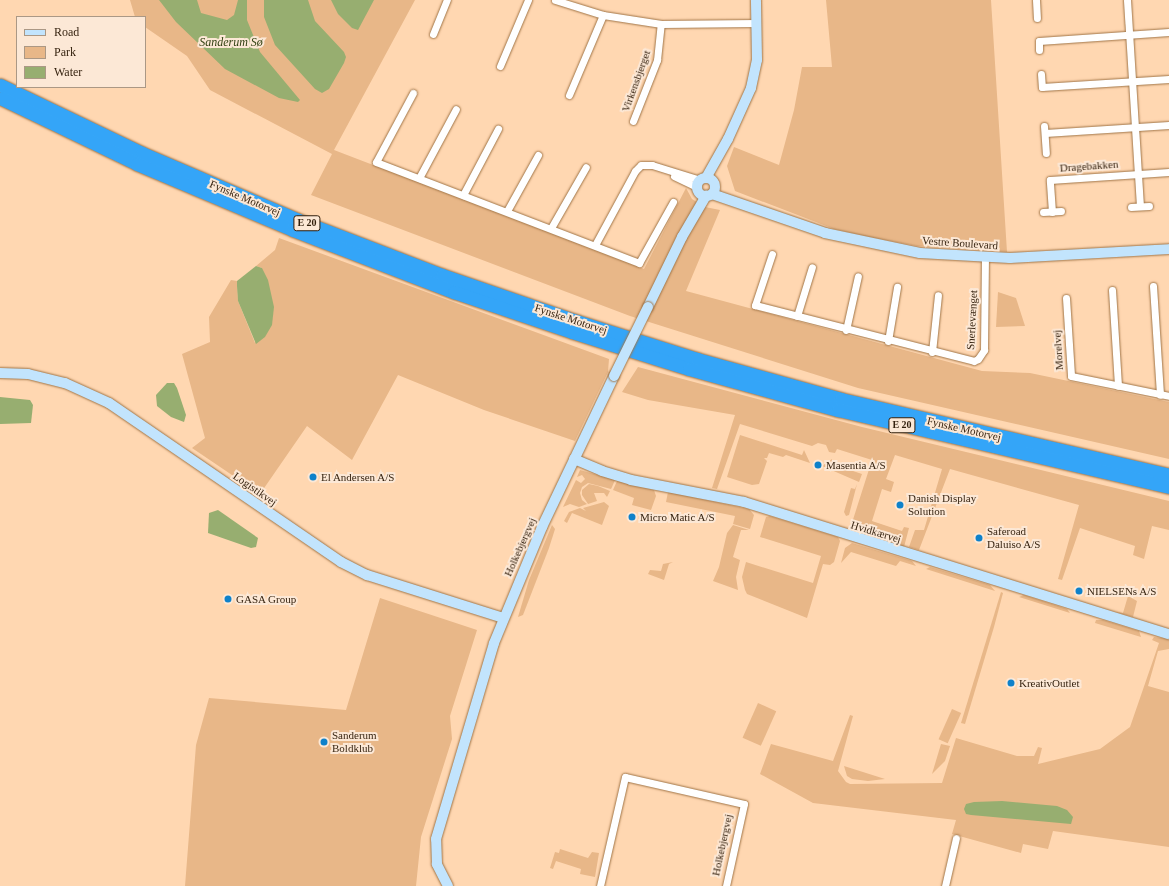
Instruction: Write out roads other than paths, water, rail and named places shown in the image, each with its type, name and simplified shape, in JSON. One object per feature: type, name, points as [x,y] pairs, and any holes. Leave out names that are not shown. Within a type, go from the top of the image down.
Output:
[{"type":"highway","name":"Fynske Motorvej","points":[[0,85],[142,153],[298,220],[442,275],[576,321],[696,359],[841,399],[1169,475]]},
{"type":"highway","name":"Fynske Motorvej","points":[[0,98],[137,164],[286,227],[447,289],[572,332],[690,369],[831,408],[1169,486]]},
{"type":"street","points":[[433,34],[447,0]]},
{"type":"street","points":[[500,66],[528,0]]},
{"type":"street","points":[[555,0],[568,2],[602,15],[661,24],[756,23]]},
{"type":"street","name":"Holkebjergvej","points":[[445,885],[436,858],[437,835],[461,758],[468,725],[503,618],[574,460],[747,100],[755,72],[756,0]]},
{"type":"street","points":[[1036,0],[1037,18]]},
{"type":"street","points":[[1126,0],[1140,206]]},
{"type":"street","points":[[569,96],[602,15]]},
{"type":"street","name":"Virkensbjerget","points":[[633,121],[657,60],[660,48],[661,24]]},
{"type":"street","points":[[1039,50],[1039,41],[1169,32]]},
{"type":"street","points":[[1041,74],[1042,86],[1169,79]]},
{"type":"street","points":[[413,93],[376,162],[507,211],[639,263],[673,202]]},
{"type":"street","points":[[418,178],[456,109]]},
{"type":"street","name":"Dragebakken","points":[[1046,153],[1045,129],[1135,127],[1169,124]]},
{"type":"street","points":[[463,195],[498,129]]},
{"type":"street","points":[[507,211],[538,155]]},
{"type":"street","points":[[594,245],[635,171],[646,164],[660,168],[706,187]]},
{"type":"street","points":[[551,228],[586,168]]},
{"type":"street","name":"Dragebakken","points":[[1052,212],[1050,180],[1169,172]]},
{"type":"street","name":"Vestre Boulevard","points":[[706,187],[756,208],[825,233],[886,248],[985,258],[1169,249]]},
{"type":"street","points":[[1131,207],[1149,206]]},
{"type":"street","points":[[1043,212],[1061,211]]},
{"type":"street","name":"Snerlevænget","points":[[772,254],[755,305],[888,341],[974,361],[982,355],[985,258]]},
{"type":"street","points":[[797,316],[812,267]]},
{"type":"street","points":[[846,330],[858,276]]},
{"type":"street","points":[[1153,286],[1160,395]]},
{"type":"street","points":[[888,341],[897,287]]},
{"type":"street","points":[[1112,290],[1118,386]]},
{"type":"street","points":[[932,352],[938,295]]},
{"type":"street","name":"Morelvej","points":[[1066,298],[1071,376],[1169,396]]},
{"type":"street","name":"Logistikvej","points":[[0,373],[28,374],[65,383],[109,403],[335,558],[367,575],[503,618]]},
{"type":"street","name":"Hvidkærvej","points":[[574,460],[631,480],[744,502],[1169,634]]},
{"type":"street","name":"Holkebjergvej","points":[[600,886],[625,777],[744,804],[726,886]]},
{"type":"street","points":[[945,886],[956,838]]},
{"type":"water","name":"Sanderum Sø","points":[[159,0],[197,0],[201,13],[227,20],[234,15],[238,0],[247,0],[247,20],[260,52],[300,100],[298,102],[279,98],[225,69],[176,22]]},
{"type":"water","name":"Sanderum Sø","points":[[264,0],[308,0],[315,21],[344,52],[346,57],[329,89],[322,93],[315,89],[275,45],[264,17]]},
{"type":"water","points":[[331,0],[374,0],[358,30],[352,28],[338,14]]},
{"type":"water","points":[[256,266],[262,268],[268,280],[274,307],[272,325],[265,337],[256,344],[238,301],[237,281]]},
{"type":"water","points":[[167,383],[174,383],[177,388],[186,415],[184,422],[171,417],[157,406],[156,395]]},
{"type":"water","points":[[0,397],[30,400],[33,405],[31,423],[0,424]]},
{"type":"water","points":[[218,510],[258,538],[256,547],[251,548],[208,533],[209,513]]},
{"type":"water","points":[[1002,801],[1057,806],[1067,810],[1073,817],[1071,824],[971,815],[966,814],[964,809],[966,804],[974,802]]},
{"type":"place","name":"Masentia A/S","points":[[818,465]]},
{"type":"place","name":"El Andersen A/S","points":[[313,477]]},
{"type":"place","name":"Danish Display Solution","points":[[900,505]]},
{"type":"place","name":"Micro Matic A/S","points":[[632,517]]},
{"type":"place","name":"Saferoad Daluiso A/S","points":[[979,538]]},
{"type":"place","name":"NIELSENs A/S","points":[[1079,591]]},
{"type":"place","name":"GASA Group","points":[[228,599]]},
{"type":"place","name":"KreativOutlet","points":[[1011,683]]},
{"type":"place","name":"Sanderum Boldklub","points":[[324,742]]}]
